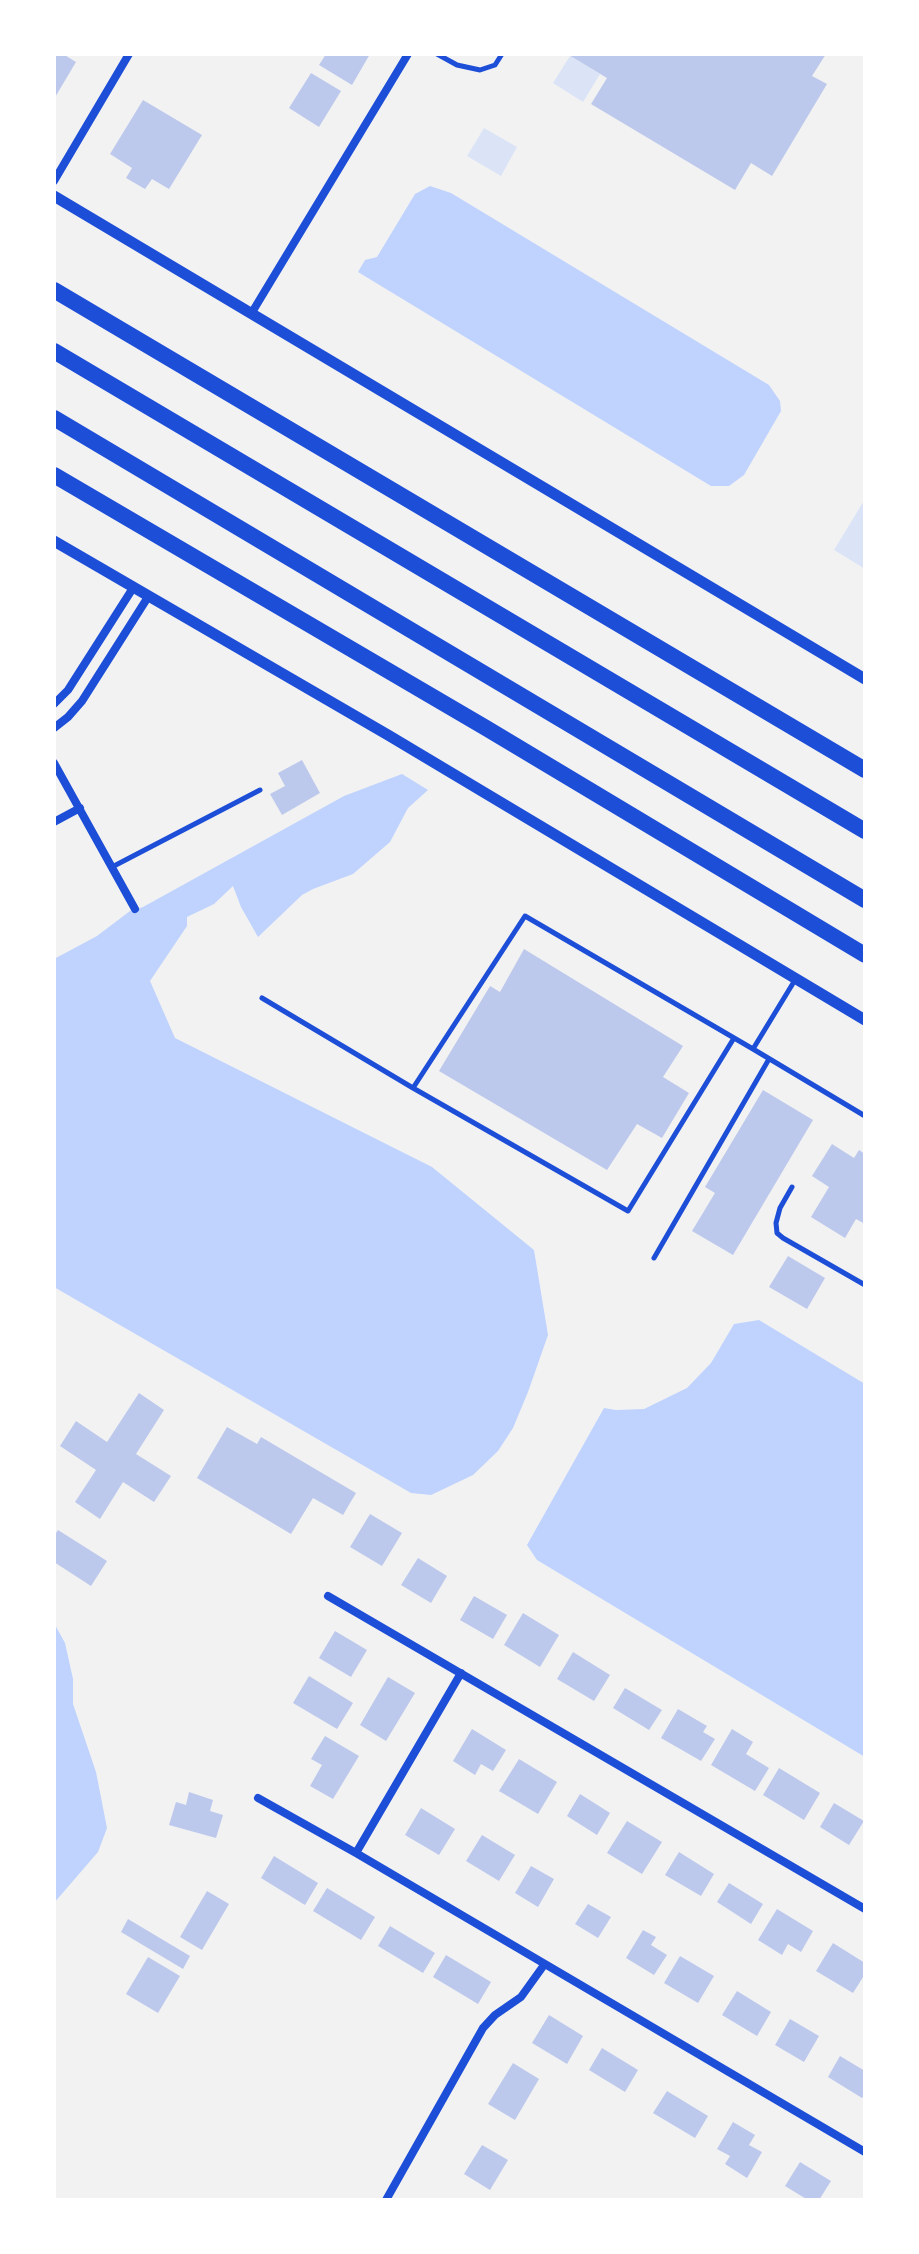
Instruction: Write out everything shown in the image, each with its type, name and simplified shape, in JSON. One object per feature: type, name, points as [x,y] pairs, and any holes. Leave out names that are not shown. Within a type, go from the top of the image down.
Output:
[{"type":"highway","points":[[54,290],[865,770]]},
{"type":"highway","points":[[54,351],[865,831]]},
{"type":"highway","points":[[54,418],[865,900]]},
{"type":"highway","points":[[54,475],[865,955]]},
{"type":"street","points":[[54,181],[129,54]]},
{"type":"street","points":[[251,314],[408,54]]},
{"type":"street","points":[[54,196],[865,679]]},
{"type":"street","points":[[54,541],[388,735],[865,1020]]},
{"type":"street","points":[[54,704],[68,690],[133,588]]},
{"type":"street","points":[[54,728],[82,701],[148,597]]},
{"type":"street","points":[[54,763],[135,909]]},
{"type":"street","points":[[54,822],[80,808]]},
{"type":"street","points":[[328,1596],[865,1909]]},
{"type":"street","points":[[356,1853],[461,1673]]},
{"type":"street","points":[[258,1798],[865,2152]]},
{"type":"street","points":[[386,2200],[483,2028],[495,2015],[521,1997],[544,1965]]},
{"type":"lane","points":[[437,54],[457,65],[480,70],[495,65],[502,54]]},
{"type":"lane","points":[[112,867],[260,790]]},
{"type":"lane","points":[[413,1088],[525,916],[865,1116]]},
{"type":"lane","points":[[753,1049],[796,979]]},
{"type":"lane","points":[[262,998],[628,1211],[734,1038]]},
{"type":"lane","points":[[654,1258],[769,1059]]},
{"type":"lane","points":[[792,1187],[780,1208],[777,1233],[865,1285]]},
{"type":"shaded area","points":[[570,56],[600,74],[583,102],[553,83]]},
{"type":"shaded area","points":[[484,128],[517,147],[501,176],[467,156]]},
{"type":"shaded area","points":[[865,499],[865,569],[834,550]]},
{"type":"water","points":[[430,186],[451,193],[769,385],[780,401],[781,411],[744,475],[729,486],[711,486],[358,272],[365,260],[377,257],[415,194]]},
{"type":"water","points":[[402,774],[428,790],[408,808],[390,842],[353,874],[302,895],[258,937],[233,886],[214,904],[187,917],[187,926],[150,981],[175,1038],[432,1167],[534,1250],[548,1335],[513,1428],[498,1451],[473,1475],[431,1495],[411,1493],[54,1287],[54,959],[97,936],[130,911],[143,907],[344,796]]},
{"type":"water","points":[[759,1320],[865,1384],[865,1757],[537,1560],[527,1545],[604,1408],[644,1409],[687,1388],[711,1363],[734,1324]]},
{"type":"water","points":[[54,1623],[65,1643],[73,1679],[73,1704],[96,1772],[107,1828],[98,1852],[54,1903]]},
{"type":"building","points":[[54,54],[63,54],[76,62],[54,99]]},
{"type":"building","points":[[326,54],[370,54],[352,85],[319,65]]},
{"type":"building","points":[[567,54],[826,54],[812,76],[827,84],[772,176],[751,163],[735,190],[591,104],[607,78]]},
{"type":"building","points":[[311,73],[341,91],[319,127],[289,108]]},
{"type":"building","points":[[143,100],[202,135],[169,189],[152,179],[145,189],[126,178],[132,168],[110,154]]},
{"type":"building","points":[[302,760],[320,793],[282,815],[270,794],[285,786],[278,773]]},
{"type":"building","points":[[524,949],[683,1046],[663,1077],[689,1093],[662,1138],[637,1124],[607,1170],[439,1071],[490,986],[500,992]]},
{"type":"building","points":[[763,1090],[813,1120],[733,1255],[692,1231],[715,1193],[705,1187]]},
{"type":"building","points":[[832,1144],[854,1158],[859,1150],[865,1154],[865,1224],[856,1219],[845,1238],[811,1217],[829,1187],[812,1176]]},
{"type":"building","points":[[788,1256],[825,1278],[807,1309],[769,1287]]},
{"type":"building","points":[[139,1393],[164,1410],[136,1454],[171,1476],[154,1502],[123,1482],[100,1519],[75,1502],[96,1470],[60,1446],[76,1421],[107,1442]]},
{"type":"building","points":[[227,1427],[257,1444],[261,1437],[356,1493],[343,1515],[313,1498],[291,1534],[197,1478]]},
{"type":"building","points":[[370,1514],[402,1533],[382,1566],[350,1547]]},
{"type":"building","points":[[58,1530],[107,1561],[91,1586],[54,1562],[54,1536]]},
{"type":"building","points":[[418,1558],[447,1576],[431,1603],[401,1585]]},
{"type":"building","points":[[474,1596],[507,1615],[493,1639],[460,1620]]},
{"type":"building","points":[[523,1613],[559,1635],[540,1667],[504,1645]]},
{"type":"building","points":[[335,1631],[367,1650],[351,1677],[319,1658]]},
{"type":"building","points":[[573,1652],[610,1675],[594,1701],[557,1679]]},
{"type":"building","points":[[309,1676],[353,1703],[337,1729],[293,1703]]},
{"type":"building","points":[[388,1677],[415,1693],[386,1741],[360,1725]]},
{"type":"building","points":[[625,1688],[662,1710],[649,1730],[613,1708]]},
{"type":"building","points":[[678,1709],[707,1726],[703,1732],[715,1739],[701,1761],[661,1738]]},
{"type":"building","points":[[472,1729],[506,1750],[493,1771],[481,1764],[475,1775],[453,1761]]},
{"type":"building","points":[[732,1729],[753,1742],[746,1754],[769,1768],[755,1791],[711,1765]]},
{"type":"building","points":[[325,1736],[359,1756],[333,1799],[310,1786],[322,1765],[311,1759]]},
{"type":"building","points":[[519,1759],[557,1782],[538,1814],[499,1791]]},
{"type":"building","points":[[779,1768],[820,1793],[804,1820],[763,1795]]},
{"type":"building","points":[[189,1792],[213,1800],[210,1811],[223,1815],[216,1838],[169,1825],[176,1802],[186,1805]]},
{"type":"building","points":[[580,1794],[610,1813],[597,1835],[567,1816]]},
{"type":"building","points":[[834,1803],[864,1821],[849,1845],[820,1827]]},
{"type":"building","points":[[421,1808],[455,1829],[439,1855],[405,1835]]},
{"type":"building","points":[[627,1821],[662,1842],[642,1874],[607,1853]]},
{"type":"building","points":[[482,1835],[515,1855],[499,1881],[466,1861]]},
{"type":"building","points":[[679,1852],[714,1874],[701,1896],[665,1875]]},
{"type":"building","points":[[274,1856],[318,1883],[305,1905],[261,1878]]},
{"type":"building","points":[[531,1866],[554,1879],[538,1907],[515,1893]]},
{"type":"building","points":[[729,1883],[763,1904],[751,1924],[717,1902]]},
{"type":"building","points":[[327,1888],[375,1917],[361,1940],[313,1911]]},
{"type":"building","points":[[207,1891],[229,1904],[202,1950],[180,1937]]},
{"type":"building","points":[[588,1904],[611,1917],[598,1938],[575,1924]]},
{"type":"building","points":[[777,1909],[813,1931],[801,1952],[788,1944],[782,1955],[758,1940]]},
{"type":"building","points":[[128,1919],[190,1956],[183,1969],[121,1932]]},
{"type":"building","points":[[390,1926],[435,1953],[423,1973],[378,1946]]},
{"type":"building","points":[[643,1930],[656,1937],[651,1945],[667,1955],[654,1975],[626,1958]]},
{"type":"building","points":[[833,1943],[865,1963],[865,1974],[853,1993],[816,1971]]},
{"type":"building","points":[[446,1955],[491,1982],[478,2004],[433,1977]]},
{"type":"building","points":[[680,1956],[714,1976],[698,2003],[664,1983]]},
{"type":"building","points":[[148,1957],[180,1976],[158,2013],[126,1994]]},
{"type":"building","points":[[737,1991],[771,2012],[757,2036],[722,2015]]},
{"type":"building","points":[[549,2015],[583,2036],[567,2064],[532,2043]]},
{"type":"building","points":[[790,2019],[819,2036],[804,2062],[775,2045]]},
{"type":"building","points":[[602,2048],[638,2070],[625,2092],[589,2070]]},
{"type":"building","points":[[840,2056],[865,2071],[865,2094],[862,2098],[828,2077]]},
{"type":"building","points":[[513,2063],[539,2079],[515,2120],[488,2104]]},
{"type":"building","points":[[667,2091],[708,2116],[695,2138],[653,2113]]},
{"type":"building","points":[[733,2122],[755,2135],[749,2145],[762,2152],[747,2178],[725,2164],[730,2156],[717,2149]]},
{"type":"building","points":[[482,2145],[508,2160],[490,2190],[464,2174]]},
{"type":"building","points":[[800,2162],[831,2181],[819,2200],[808,2200],[785,2186]]}]
